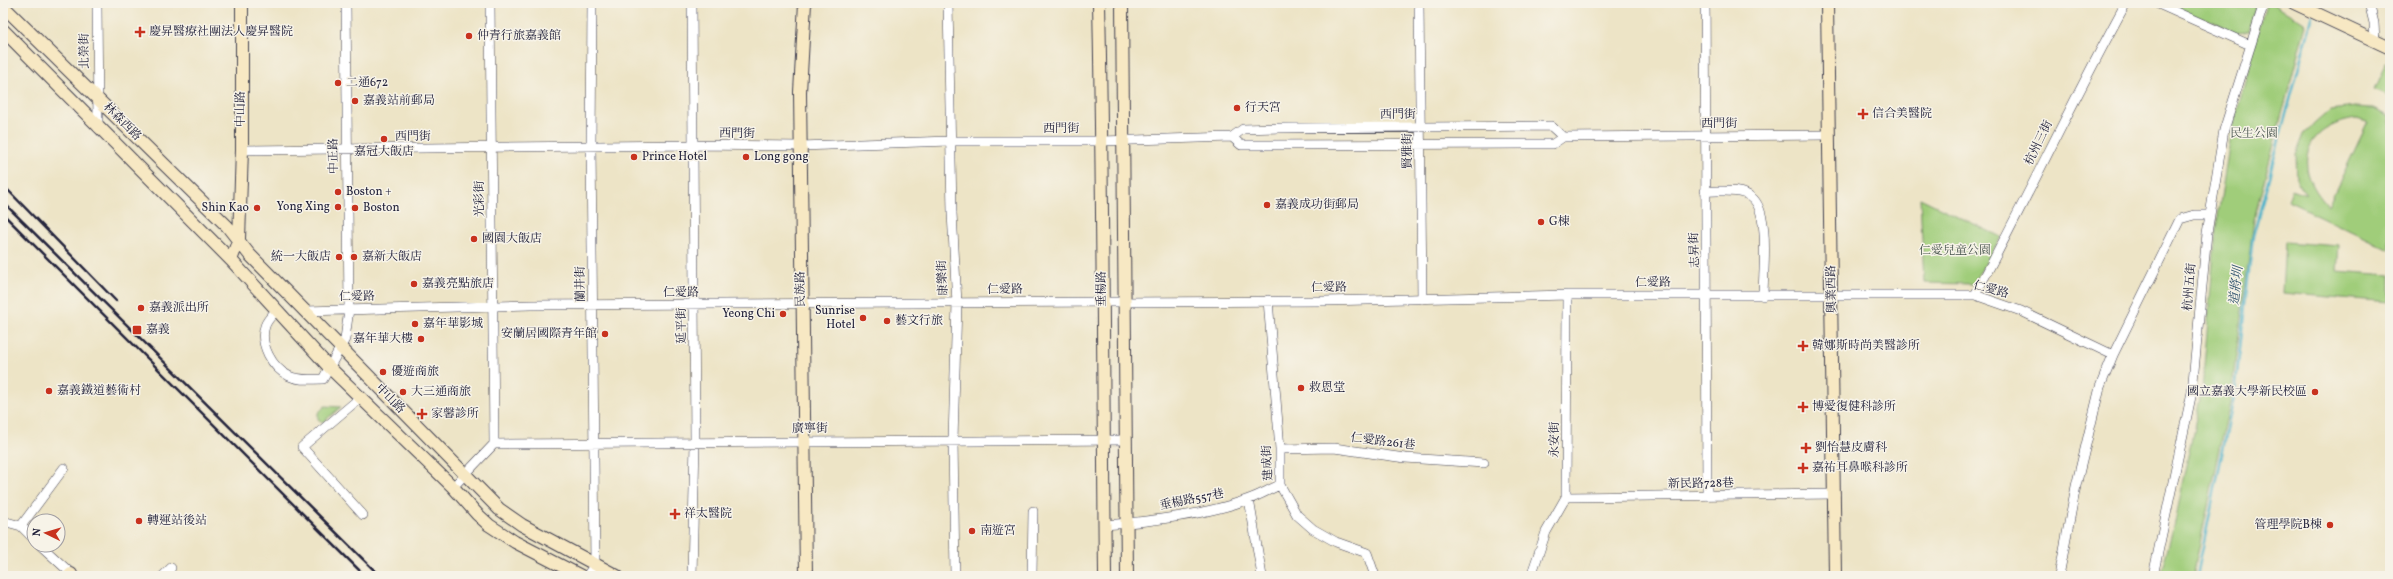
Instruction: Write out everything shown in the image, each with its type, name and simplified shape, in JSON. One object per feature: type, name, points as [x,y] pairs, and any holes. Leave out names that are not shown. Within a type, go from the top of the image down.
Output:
[{"type":"main road","name":"中山路","points":[[242,3],[242,150],[239,239],[231,260],[276,311],[329,367],[453,486],[489,525],[515,542],[581,576]]},
{"type":"main road","name":"民族路","points":[[805,3],[800,92],[800,146],[801,304],[805,441],[806,576]]},
{"type":"main road","name":"垂楊路","points":[[1099,3],[1102,141],[1105,576]]},
{"type":"main road","name":"垂楊路","points":[[1122,3],[1125,140],[1127,576]]},
{"type":"main road","name":"興業西路","points":[[1827,3],[1828,135],[1833,294],[1835,576]]},
{"type":"main road","points":[[2294,3],[2390,48]]},
{"type":"main road","name":"林森西路","points":[[3,6],[98,98],[239,239]]},
{"type":"main road","name":"林森西路","points":[[3,30],[98,128],[231,260]]},
{"type":"main road","name":"中山路","points":[[239,239],[249,254],[304,311],[508,516],[617,576]]},
{"type":"street","name":"北榮街","points":[[97,3],[98,128]]},
{"type":"street","name":"中正路","points":[[276,311],[266,324],[264,331],[267,350],[278,370],[289,377],[301,380],[323,379],[345,339],[349,309],[346,150],[346,3]]},
{"type":"street","name":"光彩街","points":[[490,3],[494,444]]},
{"type":"street","name":"蘭井街","points":[[592,3],[590,146],[594,305],[595,564]]},
{"type":"street","name":"延平街","points":[[692,3],[695,442],[692,576]]},
{"type":"street","name":"康樂街","points":[[948,3],[957,303],[953,440],[955,576]]},
{"type":"street","name":"賢雅街","points":[[1419,3],[1419,127],[1422,299]]},
{"type":"street","name":"志昇街","points":[[1705,3],[1707,136],[1705,191],[1708,294],[1707,496]]},
{"type":"street","name":"杭州三街","points":[[1975,295],[2126,3]]},
{"type":"street","points":[[2156,3],[2250,44]]},
{"type":"street","name":"杭州五街","points":[[2153,576],[2192,392],[2209,215],[2224,130],[2264,3]]},
{"type":"street","points":[[2369,3],[2374,23],[2375,41]]},
{"type":"street","name":"西門街","points":[[242,150],[693,145],[800,146],[951,141],[1102,141],[1232,137],[1243,129],[1419,127],[1551,126],[1563,137]]},
{"type":"street","name":"西門街","points":[[1232,137],[1241,145],[1553,144],[1563,137],[1828,135]]},
{"type":"street","points":[[1705,191],[1738,192],[1750,196],[1758,204],[1764,225],[1763,296]]},
{"type":"street","points":[[2059,576],[2076,486],[2100,387],[2180,219],[2194,215],[2209,215]]},
{"type":"street","name":"仁愛路","points":[[304,311],[492,306],[1422,299],[1567,295],[1975,295],[2021,311],[2114,355]]},
{"type":"street","name":"永安街","points":[[1531,576],[1546,532],[1566,497],[1567,295]]},
{"type":"street","name":"建成街","points":[[1268,300],[1280,450],[1280,485],[1297,515],[1313,529],[1336,542],[1367,553],[1375,576]]},
{"type":"street","points":[[361,397],[302,447],[363,515]]},
{"type":"street","name":"廣寧街","points":[[494,444],[1126,440]]},
{"type":"street","points":[[453,486],[494,444]]},
{"type":"street","name":"仁愛路261巷","points":[[1280,450],[1334,448],[1405,458],[1484,463]]},
{"type":"street","points":[[20,526],[64,468]]},
{"type":"street","name":"垂楊路557巷","points":[[1104,525],[1189,514],[1249,499],[1280,485]]},
{"type":"street","name":"新民路728巷","points":[[1566,497],[1835,494]]},
{"type":"street","points":[[1249,499],[1262,576]]},
{"type":"street","points":[[1032,576],[1033,511]]},
{"type":"street","points":[[3,521],[20,526],[26,532]]},
{"type":"street","points":[[48,553],[71,575]]},
{"type":"street","points":[[587,576],[595,564]]},
{"type":"street","points":[[163,576],[172,568]]},
{"type":"green space","points":[[2168,3],[2253,3],[2255,6],[2248,32],[2236,33]]},
{"type":"green space","name":"民生公園","points":[[2266,3],[2271,3],[2306,24],[2254,219],[2230,402],[2193,576],[2160,576],[2171,536],[2202,390],[2216,228],[2231,134]]},
{"type":"green space","points":[[2386,63],[2390,64],[2390,96],[2374,89]]},
{"type":"green space","points":[[2355,107],[2373,108],[2390,116],[2390,250],[2288,201],[2292,189],[2306,194],[2297,180],[2296,155],[2305,132],[2330,110]],"holes":[[[2357,119],[2368,122],[2328,206],[2316,191],[2309,177],[2307,163],[2308,150],[2314,139],[2324,130],[2339,123]]]},
{"type":"green space","name":"仁愛兒童公園","points":[[1920,198],[2001,237],[1973,284],[1924,283]]},
{"type":"green space","points":[[2285,242],[2339,246],[2337,271],[2390,275],[2390,302],[2282,293]]},
{"type":"green space","points":[[325,406],[341,407],[322,423],[318,419],[318,413]]},
{"type":"waterway","name":"道將圳","points":[[2197,576],[2235,391],[2253,236],[2313,15]]},
{"type":"railway","points":[[3,185],[116,301]]},
{"type":"railway","points":[[3,202],[380,576]]},
{"type":"railway","points":[[3,214],[365,576]]},
{"type":"place","name":"慶昇醫療社團法人慶昇醫院","points":[[140,32]]},
{"type":"place","name":"仲青行旅嘉義館","points":[[469,36]]},
{"type":"place","name":"二通672","points":[[338,83]]},
{"type":"place","name":"嘉義站前郵局","points":[[355,101]]},
{"type":"place","name":"行天宮","points":[[1237,108]]},
{"type":"place","name":"信合美醫院","points":[[1863,114]]},
{"type":"place","name":"嘉冠大飯店","points":[[384,139]]},
{"type":"place","name":"Prince Hotel","points":[[634,157]]},
{"type":"place","name":"Long gong","points":[[746,157]]},
{"type":"place","name":"Boston +","points":[[338,192]]},
{"type":"place","name":"嘉義成功街郵局","points":[[1267,205]]},
{"type":"place","name":"Yong Xing","points":[[338,207]]},
{"type":"place","name":"Shin Kao","points":[[257,208]]},
{"type":"place","name":"Boston","points":[[355,208]]},
{"type":"place","name":"G棟","points":[[1541,222]]},
{"type":"place","name":"國園大飯店","points":[[474,239]]},
{"type":"place","name":"統一大飯店","points":[[339,257]]},
{"type":"place","name":"嘉新大飯店","points":[[354,257]]},
{"type":"place","name":"嘉義亮點旅店","points":[[414,284]]},
{"type":"place","name":"嘉義派出所","points":[[141,308]]},
{"type":"place","name":"Yeong Chi","points":[[783,314]]},
{"type":"place","name":"Sunrise Hotel","points":[[863,318]]},
{"type":"place","name":"藝文行旅","points":[[887,321]]},
{"type":"place","name":"嘉年華影城","points":[[415,324]]},
{"type":"place","name":"嘉義","points":[[137,330]]},
{"type":"place","name":"安蘭居國際青年館","points":[[605,334]]},
{"type":"place","name":"嘉年華大樓","points":[[421,339]]},
{"type":"place","name":"韓娜斯時尚美醫診所","points":[[1803,346]]},
{"type":"place","name":"優遊商旅","points":[[383,372]]},
{"type":"place","name":"救恩堂","points":[[1301,388]]},
{"type":"place","name":"嘉義鐵道藝術村","points":[[49,391]]},
{"type":"place","name":"大三通商旅","points":[[403,392]]},
{"type":"place","name":"國立嘉義大學新民校區","points":[[2315,392]]},
{"type":"place","name":"博愛復健科診所","points":[[1803,407]]},
{"type":"place","name":"家馨診所","points":[[422,414]]},
{"type":"place","name":"劉怡慧皮膚科","points":[[1806,448]]},
{"type":"place","name":"嘉祐耳鼻喉科診所","points":[[1803,468]]},
{"type":"place","name":"祥太醫院","points":[[675,514]]},
{"type":"place","name":"轉運站後站","points":[[139,521]]},
{"type":"place","name":"管理學院B棟","points":[[2330,525]]},
{"type":"place","name":"南遊宮","points":[[972,531]]}]
